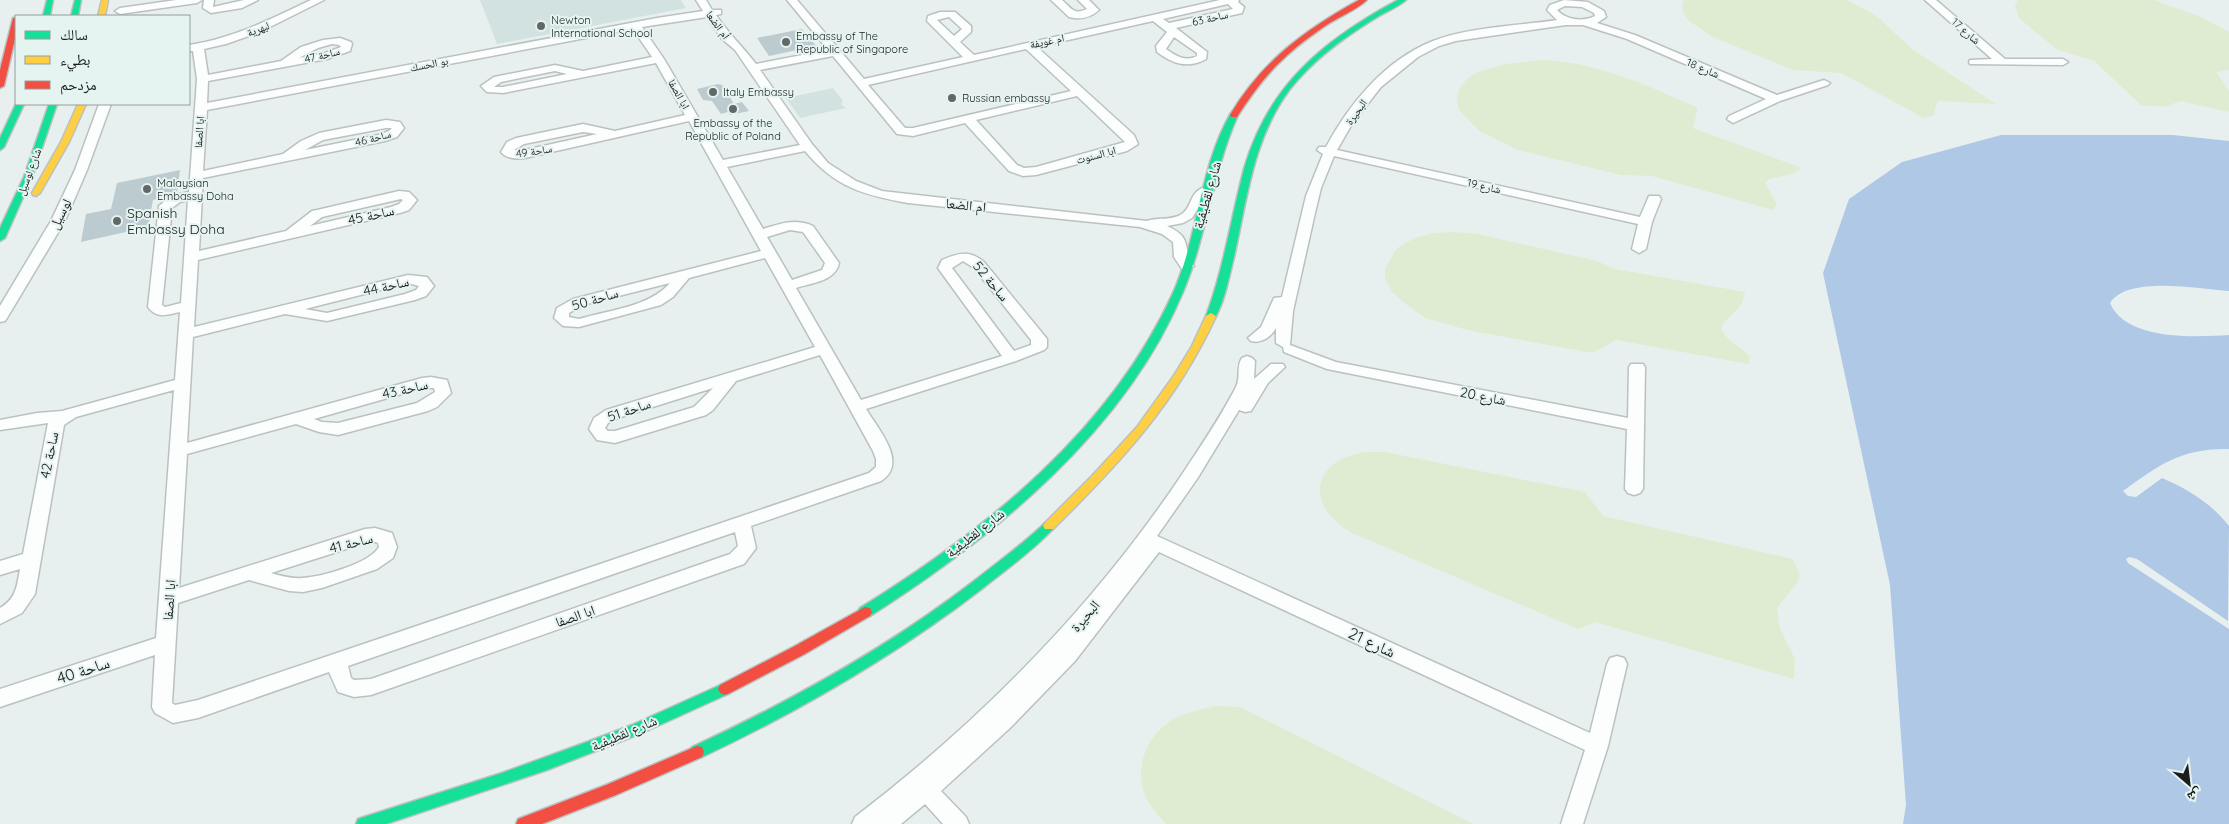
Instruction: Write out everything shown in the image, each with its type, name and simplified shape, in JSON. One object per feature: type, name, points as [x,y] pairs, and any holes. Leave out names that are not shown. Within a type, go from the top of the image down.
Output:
[{"type":"main road","points":[[46,15],[50,0]]},
{"type":"main road","points":[[75,15],[78,0]]},
{"type":"main road","points":[[102,15],[105,0]]},
{"type":"main road","name":"شارع لقطيفية","points":[[364,824],[525,772],[636,728],[777,661],[854,617],[908,583],[977,533],[1051,469],[1097,420],[1150,349],[1170,310],[1187,266],[1208,190],[1230,123],[1258,79],[1299,40],[1364,0]]},
{"type":"main road","points":[[524,824],[661,768],[741,730],[825,685],[897,641],[960,598],[1017,554],[1061,515],[1128,447],[1170,390],[1192,355],[1209,322],[1225,278],[1259,136],[1280,95],[1293,78],[1327,46],[1364,20],[1403,0]]},
{"type":"main road","points":[[0,86],[15,24]]},
{"type":"main road","points":[[0,147],[20,105]]},
{"type":"main road","name":"شارع لوسيل","points":[[0,238],[28,177],[53,105]]},
{"type":"main road","points":[[7,225],[30,203],[40,187],[74,124],[82,105]]},
{"type":"street","points":[[122,0],[119,14],[196,0]]},
{"type":"street","points":[[209,0],[208,8],[215,10],[238,6],[253,0]]},
{"type":"street","points":[[293,0],[315,2]]},
{"type":"street","name":"أم الضعا","points":[[701,0],[712,9],[725,36],[739,48],[806,145]]},
{"type":"street","points":[[792,0],[901,131],[914,132],[1080,92]]},
{"type":"street","points":[[1056,0],[1057,3],[1073,14],[1081,16],[1094,10],[1083,0]]},
{"type":"street","name":"ام غويفة","points":[[860,83],[1155,18],[1206,3],[1232,0]]},
{"type":"street","name":"ساحة 63","points":[[1155,18],[1170,29],[1238,10],[1239,7],[1232,0]]},
{"type":"street","name":"شارع 17","points":[[1930,0],[2002,62]]},
{"type":"street","name":"لبهرية","points":[[196,47],[254,31],[315,2]]},
{"type":"street","name":"البحيرة","points":[[884,824],[923,786],[976,729],[1055,659],[1089,611],[1152,541],[1257,386],[1284,356],[1284,303],[1311,173],[1327,150],[1337,124],[1367,91],[1396,64],[1427,42],[1531,23],[1552,6],[1576,3]]},
{"type":"street","name":"شارع 18","points":[[1576,3],[1600,7],[1631,37]]},
{"type":"street","name":"شارع 18","points":[[1552,6],[1560,18],[1631,37],[1776,99]]},
{"type":"street","name":"البحيرة","points":[[1474,33],[1592,21],[1600,7]]},
{"type":"street","name":"بو الحسك","points":[[201,108],[636,26],[712,9]]},
{"type":"street","points":[[1081,16],[1085,24],[1095,31]]},
{"type":"street","name":"ابا الصفا","points":[[196,47],[203,74],[162,707],[173,714],[198,709],[742,524],[881,474],[886,465],[884,457],[768,253],[726,163],[692,117],[636,26]]},
{"type":"street","name":"ساحة 47","points":[[203,74],[284,64],[338,54],[346,48],[347,44],[338,41],[322,43],[284,64]]},
{"type":"street","points":[[954,41],[971,58]]},
{"type":"street","name":"ابا السنوت","points":[[968,119],[1013,168],[1023,172],[1065,163],[1132,144],[1130,138],[1028,45]]},
{"type":"street","points":[[754,70],[835,52]]},
{"type":"street","points":[[583,74],[555,68],[498,79],[487,86],[491,90],[503,90],[583,74],[658,59]]},
{"type":"street","name":"شارع 17","points":[[1974,62],[2062,62]]},
{"type":"street","points":[[1733,119],[1776,99],[1824,84]]},
{"type":"street","name":"لوسيل","points":[[0,318],[58,221],[105,105]]},
{"type":"street","name":"ساحة 49","points":[[614,134],[587,128],[576,129],[520,141],[511,146],[508,152],[516,155],[525,154],[692,117]]},
{"type":"street","name":"ساحة 46","points":[[196,176],[286,158],[388,136],[398,128],[392,124],[386,124],[319,137],[305,144],[286,158]]},
{"type":"street","points":[[726,163],[806,145]]},
{"type":"street","name":"ام الضعا","points":[[806,145],[824,166],[836,176],[851,184],[879,194],[1161,228],[1175,235],[1181,244],[1181,257],[1187,266]]},
{"type":"street","name":"شارع 19","points":[[1327,150],[1645,222]]},
{"type":"street","name":"ام الضعا","points":[[1140,224],[1180,220],[1190,212],[1196,198],[1208,190]]},
{"type":"street","points":[[188,306],[163,312],[155,307],[166,206],[176,199],[195,195]]},
{"type":"street","name":"ساحة 45","points":[[191,256],[395,210],[404,207],[410,200],[404,195],[399,195],[324,212],[312,216],[291,233]]},
{"type":"street","points":[[1639,249],[1645,222],[1654,199]]},
{"type":"street","points":[[758,234],[790,226],[804,227],[808,229],[832,263],[832,269],[827,274],[787,286]]},
{"type":"street","name":"ساحة 50","points":[[684,275],[668,294],[656,302],[579,323],[568,323],[561,318],[562,311],[578,302],[768,253]]},
{"type":"street","name":"ساحة 52","points":[[855,407],[1012,358],[1039,347],[1039,339],[975,260],[962,256],[950,260],[945,265],[949,274],[1012,358]]},
{"type":"street","name":"ساحة 44","points":[[186,334],[408,279],[422,280],[426,286],[421,293],[410,298],[333,317],[314,317],[287,310]]},
{"type":"street","name":"البحيرة","points":[[1213,449],[1247,378],[1247,348],[1268,329],[1284,303]]},
{"type":"street","points":[[1271,338],[1284,356],[1261,367],[1247,348],[1271,338]]},
{"type":"street","name":"ساحة 51","points":[[730,378],[707,406],[692,414],[615,438],[603,436],[597,430],[602,418],[612,414],[730,378],[823,350]]},
{"type":"street","name":"شارع 20","points":[[1284,356],[1634,425]]},
{"type":"street","points":[[1634,489],[1634,425],[1637,367]]},
{"type":"street","name":"ساحة 42","points":[[0,616],[21,603],[25,594],[54,427],[64,416],[183,383]]},
{"type":"street","name":"ساحة 43","points":[[178,451],[298,418],[422,384],[437,383],[441,384],[444,389],[443,393],[431,403],[350,427],[330,429],[298,418]]},
{"type":"street","points":[[0,425],[37,418],[64,416]]},
{"type":"street","name":"ابا الصفا","points":[[338,661],[339,680],[342,685],[356,690],[371,688],[724,564],[737,558],[746,548],[742,524]]},
{"type":"street","name":"ساحة 41","points":[[170,598],[365,536],[381,536],[386,538],[388,543],[388,548],[383,555],[369,565],[317,582],[291,584],[249,573]]},
{"type":"street","name":"شارع 21","points":[[1152,541],[1597,746]]},
{"type":"street","points":[[0,568],[30,560]]},
{"type":"street","name":"ساحة 40","points":[[0,698],[166,642]]},
{"type":"street","points":[[1572,824],[1597,746],[1618,664]]},
{"type":"street","points":[[923,786],[958,824]]},
{"type":"street","name":"البحيرة","points":[[863,824],[923,786]]},
{"type":"shaded area","name":"Newton International School","points":[[480,0],[681,0],[686,8],[497,44]]},
{"type":"shaded area","points":[[833,88],[843,101],[841,104],[846,108],[800,118],[786,98]]},
{"type":"green space","points":[[1684,0],[1847,0],[1880,19],[1912,49],[1996,104],[1939,101],[1936,104],[1934,115],[1924,118],[1841,73],[1793,70],[1713,37],[1689,21],[1683,12],[1682,4]]},
{"type":"green space","points":[[2018,0],[2154,0],[2201,17],[2229,32],[2229,70],[2216,72],[2229,91],[2229,112],[2181,101],[2164,107],[2141,105],[2094,61],[2056,49],[2019,18],[2015,6]]},
{"type":"green space","points":[[1543,60],[1604,70],[1660,91],[1698,108],[1693,128],[1802,168],[1792,174],[1769,179],[1765,183],[1777,204],[1773,210],[1652,176],[1621,175],[1518,150],[1479,131],[1459,110],[1457,99],[1459,89],[1475,73],[1505,64]]},
{"type":"green space","points":[[1435,233],[1478,234],[1597,261],[1615,269],[1745,292],[1741,305],[1727,319],[1721,329],[1727,337],[1749,356],[1749,364],[1616,340],[1593,353],[1467,330],[1425,318],[1392,292],[1385,279],[1385,269],[1396,249],[1407,242]]},
{"type":"green space","points":[[1365,452],[1385,452],[1585,492],[1603,516],[1793,559],[1800,575],[1797,583],[1777,608],[1780,629],[1795,659],[1794,679],[1595,622],[1578,629],[1352,533],[1337,522],[1327,511],[1321,498],[1320,486],[1324,475],[1333,465],[1346,457]]},
{"type":"green space","points":[[1217,706],[1240,707],[1473,824],[1166,824],[1151,806],[1142,782],[1141,769],[1148,745],[1165,725],[1176,718],[1191,712]]},
{"type":"water","points":[[2001,135],[2173,135],[2229,141],[2229,291],[2148,286],[2119,294],[2110,303],[2118,315],[2131,324],[2146,330],[2181,336],[2229,335],[2229,449],[2198,451],[2172,460],[2123,491],[2128,496],[2136,497],[2162,478],[2199,498],[2229,526],[2228,621],[2137,559],[2129,557],[2126,559],[2128,563],[2229,629],[2229,824],[1903,824],[1906,805],[1890,585],[1823,273],[1849,199],[1902,162]]},
{"type":"building","name":"Embassy of The Republic of Singapore","points":[[802,29],[816,46],[769,56],[757,38]]},
{"type":"building","points":[[718,84],[722,85],[734,104],[742,102],[749,111],[730,115],[728,112],[721,114],[712,101],[703,100],[697,89]]},
{"type":"building","points":[[180,170],[177,193],[153,200],[148,227],[81,242],[86,214],[111,209],[117,183]]},
{"type":"traffic: fast","points":[[46,15],[50,0]]},
{"type":"traffic: fast","points":[[75,15],[78,0]]},
{"type":"traffic: fast","points":[[1211,316],[1228,261],[1249,168],[1259,138],[1271,112],[1287,88],[1327,48],[1350,30],[1403,0]]},
{"type":"traffic: fast","points":[[0,147],[20,105]]},
{"type":"traffic: fast","points":[[0,238],[28,177],[53,105]]},
{"type":"traffic: fast","points":[[865,612],[910,584],[956,551],[1001,514],[1046,474],[1087,431],[1123,386],[1154,340],[1178,292],[1193,248],[1216,158],[1234,115]]},
{"type":"traffic: fast","points":[[697,752],[813,694],[888,648],[959,599],[1022,550],[1049,526]]},
{"type":"traffic: fast","points":[[364,824],[547,764],[637,729],[725,689]]},
{"type":"traffic: slow","points":[[102,15],[105,0]]},
{"type":"traffic: slow","points":[[36,193],[65,142],[82,105]]},
{"type":"traffic: slow","points":[[1049,526],[1119,455],[1141,429],[1180,375],[1197,346],[1211,316]]},
{"type":"traffic: jam","points":[[1234,115],[1245,96],[1259,79],[1290,48],[1326,22],[1364,0]]},
{"type":"traffic: jam","points":[[0,86],[15,24]]},
{"type":"traffic: jam","points":[[725,689],[798,651],[865,612]]},
{"type":"traffic: jam","points":[[524,824],[611,790],[697,752]]},
{"type":"place","name":"Newton International School","points":[[541,26]]},
{"type":"place","name":"Embassy of The Republic of Singapore","points":[[786,42]]},
{"type":"place","name":"Italy Embassy","points":[[713,92]]},
{"type":"place","name":"Russian embassy","points":[[952,98]]},
{"type":"place","name":"Embassy of the Republic of Poland","points":[[733,109]]},
{"type":"place","name":"Malaysian Embassy Doha","points":[[147,189]]},
{"type":"place","name":"Spanish Embassy Doha","points":[[117,221]]}]
